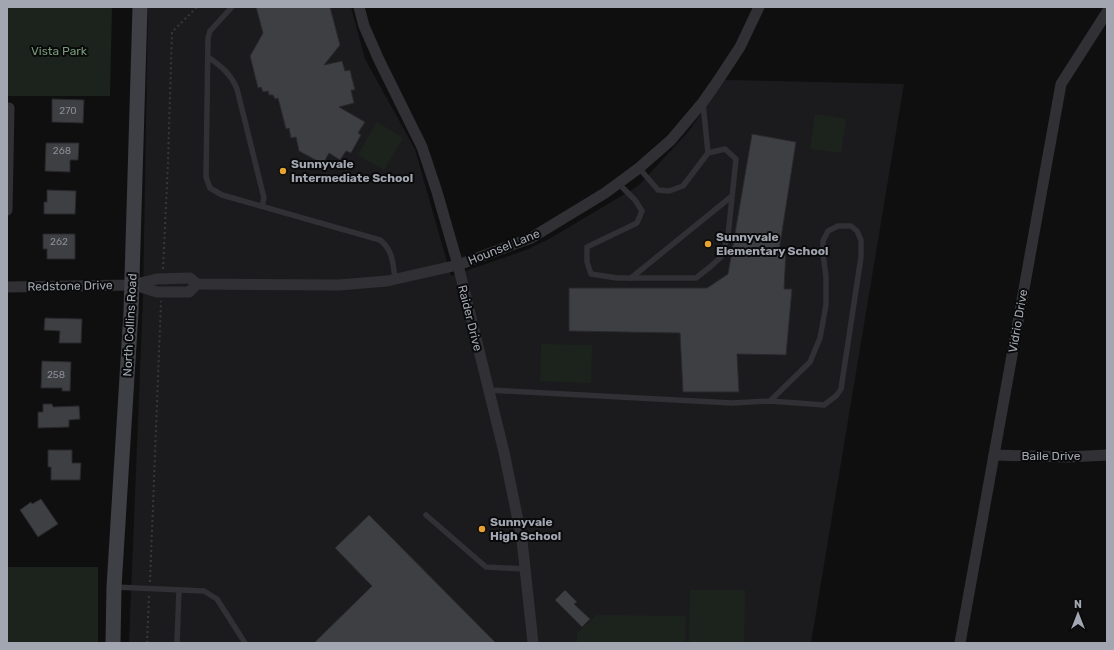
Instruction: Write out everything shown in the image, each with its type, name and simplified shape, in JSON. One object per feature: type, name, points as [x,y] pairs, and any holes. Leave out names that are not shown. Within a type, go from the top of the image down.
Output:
[{"type":"street","name":"North Collins Road","points":[[113,643],[114,587],[132,285],[140,7]]},
{"type":"street","name":"Raider Drive","points":[[359,7],[364,26],[379,60],[422,147],[437,192],[458,266],[504,452],[522,540],[533,643]]},
{"type":"street","name":"Hounsel Lane","points":[[132,285],[162,279],[190,278],[197,284],[339,285],[396,279],[458,266],[531,238],[604,193],[639,168],[671,140],[703,102],[740,47],[759,7]]},
{"type":"street","name":"Vidrio Drive","points":[[960,643],[1061,84],[1107,12]]},
{"type":"street","points":[[7,210],[8,108]]},
{"type":"street","name":"Hounsel Lane","points":[[132,285],[157,292],[189,292],[197,284]]},
{"type":"street","name":"Redstone Drive","points":[[7,287],[132,285]]},
{"type":"street","name":"Baile Drive","points":[[994,455],[1068,457],[1107,455]]},
{"type":"lane","points":[[232,7],[210,31],[208,38],[206,173],[210,188],[222,195],[380,240],[385,244],[392,255],[396,279]]},
{"type":"lane","points":[[208,57],[230,75],[236,89],[264,198],[262,206]]},
{"type":"lane","points":[[703,102],[708,153]]},
{"type":"lane","points":[[618,183],[635,200],[642,211],[637,223],[587,247],[587,262],[591,274],[617,278],[696,278],[721,257],[728,236],[736,160],[725,149],[708,153],[683,186],[669,191],[658,190],[639,168]]},
{"type":"lane","points":[[631,278],[732,196]]},
{"type":"lane","points":[[488,390],[732,402],[770,401],[824,404],[836,396],[841,389],[861,257],[861,240],[857,231],[851,226],[838,226],[828,231],[823,241],[826,277],[826,305],[820,338],[810,362],[770,401]]},
{"type":"lane","points":[[426,515],[486,567],[525,569]]},
{"type":"lane","points":[[114,587],[204,591],[217,599],[246,643]]},
{"type":"lane","points":[[177,643],[179,590]]},
{"type":"path","points":[[162,279],[172,32],[197,7]]},
{"type":"path","points":[[147,643],[162,292]]},
{"type":"shaded area","points":[[148,7],[351,7],[365,59],[415,149],[451,276],[526,250],[549,239],[638,186],[688,132],[725,80],[904,84],[811,643],[129,643],[143,297]]},
{"type":"green space","name":"Vista Park","points":[[7,7],[112,7],[110,96],[7,96]]},
{"type":"green space","points":[[815,114],[846,119],[841,153],[810,149]]},
{"type":"green space","points":[[377,122],[403,138],[384,170],[358,155]]},
{"type":"green space","points":[[541,344],[592,345],[591,383],[540,381]]},
{"type":"green space","points":[[7,567],[98,567],[98,643],[7,643]]},
{"type":"green space","points":[[690,590],[745,590],[744,643],[689,643]]},
{"type":"green space","points":[[597,615],[686,616],[685,643],[577,643],[577,633]]},
{"type":"building","points":[[256,7],[330,7],[340,45],[324,65],[342,61],[345,71],[350,70],[355,90],[351,90],[354,103],[339,107],[365,122],[358,133],[361,135],[351,153],[346,151],[340,160],[329,153],[323,164],[299,151],[296,137],[291,138],[289,128],[286,129],[278,98],[275,99],[273,95],[269,95],[268,91],[263,92],[261,87],[258,88],[250,56],[263,33]]},
{"type":"building","points":[[52,99],[84,100],[83,123],[52,122]]},
{"type":"building","points":[[752,134],[796,142],[779,251],[786,251],[784,289],[792,289],[786,355],[737,354],[739,392],[683,392],[680,333],[569,331],[569,288],[707,288],[728,274]]},
{"type":"building","points":[[46,143],[79,143],[78,160],[70,160],[70,172],[45,171]]},
{"type":"building","points":[[47,190],[76,191],[75,214],[44,214],[44,202],[47,202]]},
{"type":"building","points":[[43,234],[75,234],[75,259],[47,259],[47,249],[43,249]]},
{"type":"building","points":[[45,318],[82,319],[81,343],[59,343],[60,331],[44,330]]},
{"type":"building","points":[[42,361],[71,362],[70,391],[62,391],[62,388],[41,388]]},
{"type":"building","points":[[43,404],[52,404],[53,407],[79,406],[80,419],[69,420],[69,427],[38,428],[38,412],[43,412]]},
{"type":"building","points":[[48,450],[72,450],[72,463],[81,463],[80,480],[51,480],[51,467],[48,467]]},
{"type":"building","points":[[41,499],[58,524],[38,537],[20,510],[31,502],[32,504]]},
{"type":"building","points":[[369,515],[496,643],[314,643],[372,586],[335,548]]},
{"type":"building","points":[[565,590],[577,602],[574,604],[590,619],[582,627],[555,600]]},
{"type":"place","name":"Sunnyvale Intermediate School","points":[[283,171]]},
{"type":"place","name":"Sunnyvale Elementary School","points":[[708,244]]},
{"type":"place","name":"Sunnyvale High School","points":[[482,529]]}]
